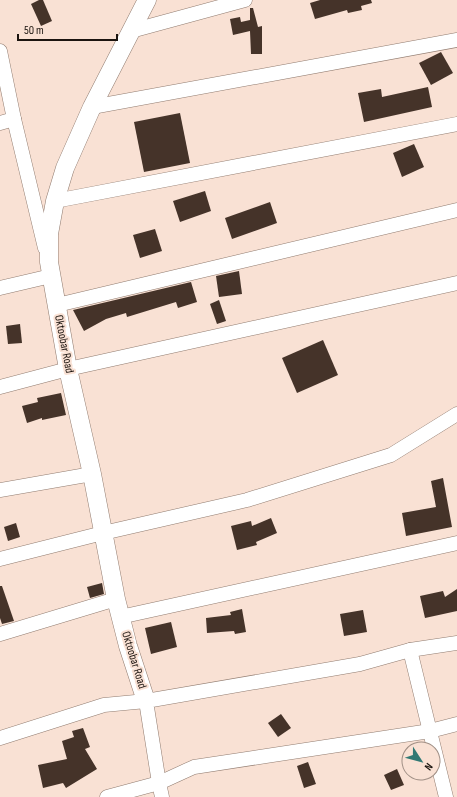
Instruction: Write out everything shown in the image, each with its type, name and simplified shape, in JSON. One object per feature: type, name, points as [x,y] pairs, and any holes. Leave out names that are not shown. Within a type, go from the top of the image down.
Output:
[{"type":"street","name":"Oktoobar Road","points":[[146,701],[120,617],[92,474],[68,369],[50,269],[49,234],[55,201],[65,168],[92,107],[147,0]]},
{"type":"street","points":[[131,30],[245,0]]},
{"type":"street","points":[[92,107],[457,40]]},
{"type":"street","points":[[0,51],[14,119],[50,269],[0,288]]},
{"type":"street","points":[[0,123],[14,119]]},
{"type":"street","points":[[55,201],[457,124]]},
{"type":"street","points":[[57,305],[457,210]]},
{"type":"street","points":[[0,387],[68,369],[457,283]]},
{"type":"street","points":[[0,559],[103,533],[247,500],[391,455],[457,414]]},
{"type":"street","points":[[0,490],[92,474]]},
{"type":"street","points":[[120,617],[457,543]]},
{"type":"street","points":[[0,634],[116,599]]},
{"type":"street","points":[[0,738],[104,705],[146,701],[360,664],[410,650],[457,643]]},
{"type":"street","points":[[410,650],[446,797]]},
{"type":"street","points":[[146,701],[162,797]]},
{"type":"street","points":[[107,797],[159,783],[194,767],[430,731],[457,724]]},
{"type":"building","points":[[39,0],[43,0],[52,21],[41,26],[31,4]]},
{"type":"building","points":[[320,0],[371,0],[372,3],[361,6],[362,10],[348,13],[347,10],[315,19],[310,3]]},
{"type":"building","points":[[250,8],[253,8],[258,27],[262,26],[262,54],[251,54],[250,31],[233,35],[230,19],[240,17],[241,22],[250,20]]},
{"type":"building","points":[[441,52],[453,73],[431,85],[419,63]]},
{"type":"building","points":[[428,87],[432,107],[364,122],[358,93],[381,89],[382,97]]},
{"type":"building","points":[[180,113],[190,163],[144,172],[134,122]]},
{"type":"building","points":[[414,144],[424,167],[402,177],[393,153]]},
{"type":"building","points":[[205,191],[211,211],[180,222],[173,201]]},
{"type":"building","points":[[270,202],[277,223],[232,239],[225,218]]},
{"type":"building","points":[[155,229],[162,251],[140,258],[133,235]]},
{"type":"building","points":[[239,271],[242,294],[219,297],[216,276]]},
{"type":"building","points":[[191,282],[197,302],[178,308],[176,302],[127,317],[126,313],[106,319],[84,331],[73,310]]},
{"type":"building","points":[[219,300],[226,321],[217,324],[210,304]]},
{"type":"building","points":[[20,324],[22,343],[8,344],[6,326]]},
{"type":"building","points":[[323,340],[338,375],[297,393],[282,358]]},
{"type":"building","points":[[61,393],[66,415],[42,420],[42,418],[27,423],[22,406],[38,402],[37,398]]},
{"type":"building","points":[[443,478],[452,527],[406,536],[402,513],[436,507],[431,481]]},
{"type":"building","points":[[271,518],[277,533],[256,542],[257,545],[237,550],[231,526],[251,521],[252,526]]},
{"type":"building","points":[[16,523],[20,537],[8,541],[4,527]]},
{"type":"building","points":[[102,583],[104,594],[90,598],[87,587]]},
{"type":"building","points":[[0,586],[2,586],[14,621],[2,624],[0,618]]},
{"type":"building","points":[[457,589],[457,611],[425,618],[420,596],[443,591],[445,597]]},
{"type":"building","points":[[242,609],[246,632],[235,634],[234,631],[207,633],[206,618],[231,615],[230,612]]},
{"type":"building","points":[[363,610],[367,632],[344,636],[340,614]]},
{"type":"building","points":[[171,622],[177,647],[151,654],[145,628]]},
{"type":"building","points":[[281,714],[291,728],[278,737],[268,723]]},
{"type":"building","points":[[83,728],[90,747],[85,749],[97,769],[66,788],[63,783],[43,788],[38,765],[67,759],[62,741],[74,737],[72,731]]},
{"type":"building","points":[[308,762],[316,784],[304,788],[297,766]]},
{"type":"building","points":[[397,769],[404,785],[391,790],[384,775]]}]
